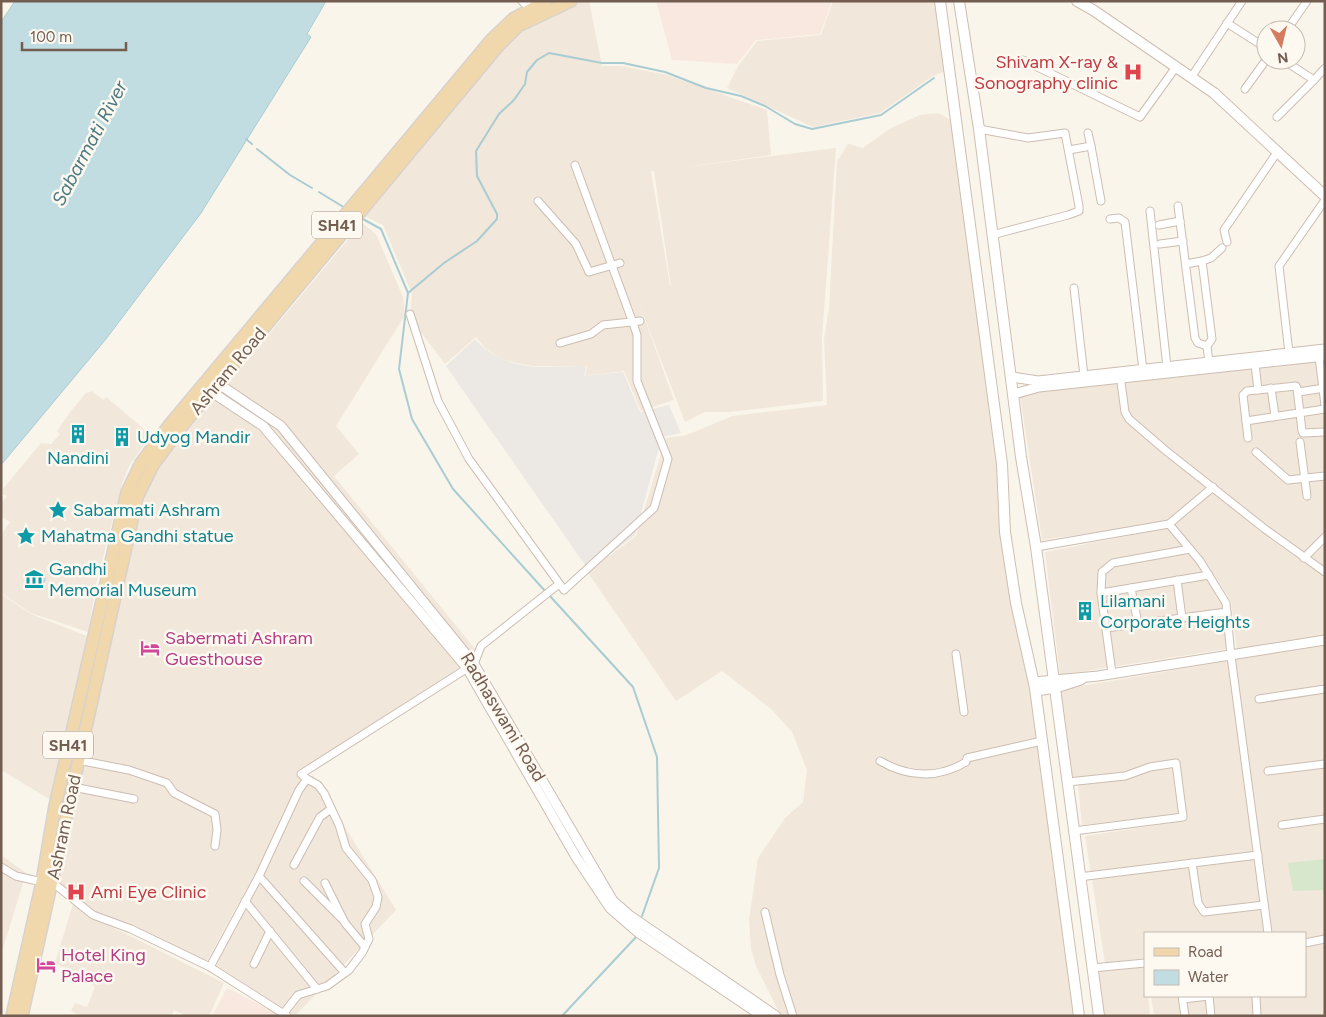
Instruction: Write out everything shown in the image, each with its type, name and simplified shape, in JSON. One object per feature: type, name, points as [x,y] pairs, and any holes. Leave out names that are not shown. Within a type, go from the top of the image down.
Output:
[{"type":"main road","name":"Ashram Road","points":[[22,1016],[47,882],[55,806],[127,492],[173,438],[210,384],[518,26],[530,9],[546,1]]},
{"type":"main road","name":"Ashram Road","points":[[530,9],[571,1]]},
{"type":"main road","points":[[940,1],[1001,455],[1005,532],[1016,603],[1035,687],[1079,1016]]},
{"type":"main road","points":[[959,1],[979,129],[1012,377],[1020,457],[1036,547],[1099,1016]]},
{"type":"main road","points":[[1077,1],[1214,93],[1325,196]]},
{"type":"main road","points":[[1089,1],[1217,89],[1325,188]]},
{"type":"main road","name":"Ashram Road","points":[[12,1016],[72,787],[138,480]]},
{"type":"street","points":[[1194,73],[1242,1]]},
{"type":"street","points":[[1294,20],[1307,1]]},
{"type":"street","points":[[1227,23],[1256,42]]},
{"type":"street","points":[[1023,60],[1140,117],[1176,67]]},
{"type":"street","points":[[1277,117],[1325,68]]},
{"type":"street","points":[[1246,89],[1259,70]]},
{"type":"street","points":[[1298,70],[1314,80]]},
{"type":"street","points":[[979,129],[1028,138],[1062,132],[1066,135],[1079,211],[992,235]]},
{"type":"street","points":[[1088,133],[1101,201]]},
{"type":"street","points":[[1069,150],[1091,146]]},
{"type":"street","points":[[1186,264],[1211,258],[1224,245],[1224,230],[1278,151]]},
{"type":"street","points":[[410,314],[438,402],[469,459],[564,590],[654,508],[668,459],[637,381],[636,322],[611,266],[575,165]]},
{"type":"street","points":[[1289,354],[1279,266],[1325,200]]},
{"type":"street","points":[[538,201],[550,218],[559,223],[572,238],[589,272],[620,262]]},
{"type":"street","points":[[1178,206],[1195,338],[1198,343],[1207,346]]},
{"type":"street","points":[[1150,211],[1167,367]]},
{"type":"street","points":[[1110,219],[1119,218],[1124,222],[1143,370]]},
{"type":"street","points":[[1158,224],[1180,221]]},
{"type":"street","points":[[1160,244],[1183,242]]},
{"type":"street","points":[[1202,261],[1212,339],[1207,346],[1209,362]]},
{"type":"street","points":[[1074,288],[1084,376]]},
{"type":"street","points":[[560,343],[591,334],[603,325],[636,322]]},
{"type":"street","points":[[1014,394],[1039,387],[1143,370],[1289,354],[1323,354]]},
{"type":"street","points":[[1012,377],[1038,381],[1084,376],[1120,375],[1255,364],[1323,354]]},
{"type":"street","points":[[1323,354],[1325,405]]},
{"type":"street","points":[[1255,364],[1258,390]]},
{"type":"street","points":[[1120,375],[1124,412],[1129,419],[1213,487],[1304,558],[1325,572]]},
{"type":"street","name":"Radhaswami Road","points":[[210,384],[281,426],[470,666],[576,857],[610,908],[762,1016]]},
{"type":"street","name":"Radhaswami Road","points":[[210,384],[263,426],[470,666]]},
{"type":"street","points":[[1248,438],[1243,393],[1295,385],[1298,392],[1303,433],[1325,432]]},
{"type":"street","points":[[1271,388],[1275,416]]},
{"type":"street","points":[[1298,392],[1324,388]]},
{"type":"street","points":[[1246,421],[1325,409]]},
{"type":"street","points":[[1300,442],[1307,496]]},
{"type":"street","points":[[1256,452],[1288,480],[1325,476]]},
{"type":"street","points":[[1036,547],[1169,524],[1213,487]]},
{"type":"street","points":[[1169,524],[1190,549],[1226,603],[1231,656],[1268,932]]},
{"type":"street","points":[[1304,558],[1325,537]]},
{"type":"street","points":[[1112,673],[1101,593],[1102,572],[1113,563],[1190,549]]},
{"type":"street","points":[[1101,593],[1208,575]]},
{"type":"street","points":[[1177,580],[1182,618]]},
{"type":"street","points":[[1,867],[22,878],[47,882],[93,915],[131,929],[210,967],[286,1015],[298,996],[327,986],[344,973],[365,947],[369,939],[365,924],[376,907],[378,898],[372,880],[346,848],[340,825],[318,785],[301,774],[470,666],[481,646],[560,584]]},
{"type":"street","points":[[1131,588],[1138,624]]},
{"type":"street","points":[[1106,628],[1227,612]]},
{"type":"street","points":[[1035,687],[1112,673],[1325,640]]},
{"type":"street","points":[[956,654],[964,712]]},
{"type":"street","points":[[1259,699],[1325,689]]},
{"type":"street","points":[[880,761],[906,773],[923,775],[957,768],[966,762],[968,758],[1042,741]]},
{"type":"street","points":[[78,760],[129,770],[167,783],[174,793],[215,814],[217,830],[215,846]]},
{"type":"street","points":[[1068,782],[1125,776],[1150,767],[1176,763],[1183,817],[1074,831]]},
{"type":"street","points":[[1268,771],[1325,764]]},
{"type":"street","points":[[210,967],[259,876],[299,790],[307,779]]},
{"type":"street","points":[[72,787],[134,799]]},
{"type":"street","points":[[294,865],[320,817],[331,809]]},
{"type":"street","points":[[1282,825],[1325,819]]},
{"type":"street","points":[[1079,877],[1258,855]]},
{"type":"street","points":[[1192,863],[1198,903],[1204,912],[1264,905]]},
{"type":"street","points":[[259,876],[344,973]]},
{"type":"street","points":[[304,880],[365,947]]},
{"type":"street","points":[[326,883],[345,923]]},
{"type":"street","points":[[245,901],[317,989]]},
{"type":"street","points":[[765,912],[780,975],[794,1016]]},
{"type":"street","name":"Radhaswami Road","points":[[642,930],[776,1016]]},
{"type":"street","points":[[254,964],[270,931]]},
{"type":"street","points":[[1306,942],[1325,939]]},
{"type":"street","points":[[1092,968],[1144,963]]},
{"type":"street","points":[[1183,997],[1185,1016]]},
{"type":"street","points":[[1209,997],[1212,1016]]},
{"type":"street","points":[[1256,997],[1257,1016]]},
{"type":"shaded area","points":[[589,1],[602,66],[622,66],[667,75],[767,110],[771,155],[678,168],[836,148],[822,339],[823,401],[729,412],[705,412],[685,422],[638,301],[674,400],[641,411],[624,371],[585,376],[587,366],[533,366],[516,363],[500,358],[485,348],[476,337],[445,364],[410,318],[412,294],[383,225],[364,216],[520,29],[542,15],[577,2]],"holes":[[[651,171],[654,171],[671,286]]]},
{"type":"shaded area","points":[[656,1],[832,1],[820,34],[756,40],[737,64],[672,60]]},
{"type":"shaded area","points":[[833,1],[937,1],[948,70],[933,76],[880,113],[813,127],[727,88],[738,66],[757,41],[821,35]]},
{"type":"shaded area","points":[[938,113],[956,123],[1076,1016],[781,1016],[756,966],[751,949],[749,920],[758,858],[785,818],[803,802],[807,770],[792,732],[771,709],[722,671],[676,701],[584,567],[611,555],[636,536],[666,438],[687,435],[732,416],[827,405],[824,339],[829,308],[837,162],[848,144],[863,148],[889,129],[920,115]]},
{"type":"shaded area","points":[[362,223],[376,234],[403,297],[405,315],[336,426],[359,454],[334,476],[480,655],[296,772],[306,782],[206,962],[93,913],[54,881],[144,483]]},
{"type":"shaded area","points":[[475,339],[485,349],[500,358],[516,364],[533,367],[586,366],[584,376],[623,372],[640,412],[669,405],[681,433],[662,437],[635,535],[610,554],[585,565],[446,366]]},
{"type":"shaded area","points":[[1325,360],[1325,635],[1237,652],[1231,601],[1199,552],[1168,522],[1042,540],[1020,396],[1038,392]]},
{"type":"shaded area","name":"Sabarmati Ashram","points":[[92,391],[103,400],[106,397],[151,435],[129,466],[122,484],[96,584],[88,632],[31,613],[1,593],[1,535],[10,522],[1,516],[1,504],[7,496],[3,494],[3,489],[41,443],[51,444],[60,434],[57,431],[71,411],[86,393]]},
{"type":"shaded area","points":[[1169,528],[1198,553],[1229,601],[1233,648],[1060,675],[1045,552]]},
{"type":"shaded area","points":[[1,594],[31,614],[87,636],[51,800],[1,770]]},
{"type":"shaded area","points":[[1325,642],[1325,937],[1306,941],[1306,932],[1270,932],[1233,658]]},
{"type":"shaded area","points":[[1228,661],[1265,932],[1144,932],[1144,958],[1105,963],[1085,836],[1185,821],[1177,763],[1124,774],[1069,779],[1058,690]]},
{"type":"shaded area","points":[[1174,768],[1179,814],[1082,825],[1078,784],[1130,779],[1139,773]]},
{"type":"shaded area","points":[[313,775],[396,910],[295,1016],[208,960]]},
{"type":"shaded area","points":[[1,855],[26,873],[1,955]]},
{"type":"shaded area","points":[[73,904],[92,917],[224,983],[209,1016],[187,1016],[174,1010],[171,1016],[81,1016],[71,1011],[75,1003],[87,1007],[95,987],[55,963]]},
{"type":"shaded area","points":[[1325,944],[1325,1016],[1154,1016],[1151,997],[1306,997],[1306,947]]},
{"type":"shaded area","points":[[1144,966],[1144,997],[1148,997],[1150,1016],[1103,1016],[1096,971]]},
{"type":"shaded area","points":[[227,988],[282,1016],[212,1016]]},
{"type":"green space","points":[[1325,859],[1325,897],[1323,890],[1293,891],[1288,863]]},
{"type":"water","name":"Sabarmati River","points":[[15,1],[326,1],[307,34],[311,37],[201,213],[106,339],[1,465],[1,22]]},
{"type":"water","points":[[37,573],[41,573],[45,579],[41,585],[37,585],[33,581],[33,577]]},
{"type":"waterway","points":[[408,293],[444,263],[477,241],[497,219],[497,214],[477,176],[476,151],[499,114],[514,100],[525,84],[527,72],[537,60],[549,53],[602,63],[623,63],[665,72],[706,88],[741,96],[765,106],[795,124],[812,129],[881,115],[934,78]]},
{"type":"waterway","points":[[246,139],[252,144]]},
{"type":"waterway","points":[[257,149],[290,175],[312,188]]},
{"type":"waterway","points":[[319,192],[345,208]]},
{"type":"waterway","points":[[361,218],[381,229],[408,293],[399,369],[412,419],[453,489],[546,592]]},
{"type":"waterway","points":[[549,595],[633,687],[657,757],[659,868],[642,916]]},
{"type":"waterway","points":[[562,1016],[637,936]]},
{"type":"place","name":"Shivam X-ray & Sonography clinic","points":[[1133,72]]},
{"type":"place","name":"Nandini","points":[[78,434]]},
{"type":"place","name":"Udyog Mandir","points":[[122,437]]},
{"type":"place","name":"Sabarmati Ashram","points":[[58,510]]},
{"type":"place","name":"Mahatma Gandhi statue","points":[[26,536]]},
{"type":"place","name":"Gandhi Memorial Museum","points":[[34,579]]},
{"type":"place","name":"Lilamani Corporate Heights","points":[[1085,611]]},
{"type":"place","name":"Sabermati Ashram Guesthouse","points":[[150,648]]},
{"type":"place","name":"Ami Eye Clinic","points":[[76,892]]},
{"type":"place","name":"Hotel King Palace","points":[[46,965]]}]
